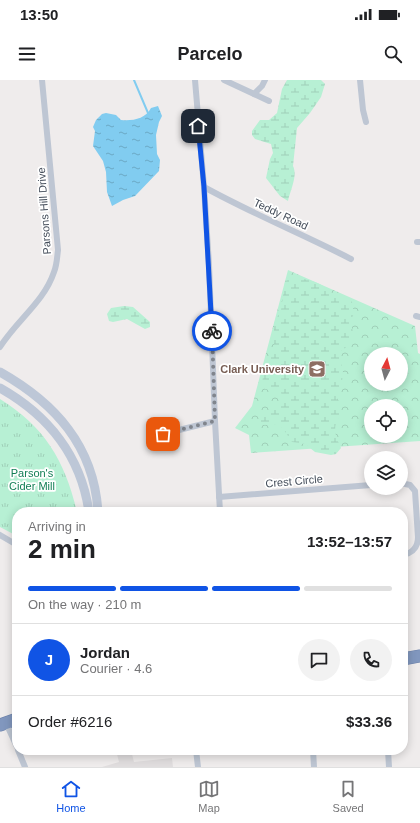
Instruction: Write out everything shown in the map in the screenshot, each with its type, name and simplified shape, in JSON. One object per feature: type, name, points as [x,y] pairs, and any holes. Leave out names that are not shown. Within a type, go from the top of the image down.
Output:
[{"type":"highway","points":[[408,658],[420,656]]},
{"type":"main road","points":[[0,372],[22,384],[44,402],[71,433],[85,457],[91,473],[96,491],[98,507]]},
{"type":"main road","points":[[0,388],[16,397],[52,428],[78,473],[88,507]]},
{"type":"street","name":"Parsons Hill Drive","points":[[0,347],[7,336],[40,299],[51,282],[56,264],[58,250],[42,80]]},
{"type":"street","points":[[195,80],[204,187],[220,507]]},
{"type":"street","points":[[224,80],[269,101]]},
{"type":"street","points":[[254,94],[262,86],[265,80]]},
{"type":"street","points":[[360,80],[363,110],[366,122]]},
{"type":"street","name":"Teddy Road","points":[[204,187],[228,200],[300,233],[350,259]]},
{"type":"street","points":[[163,434],[215,421]]},
{"type":"street","points":[[408,485],[415,491],[418,544],[411,553],[408,554]]},
{"type":"street","name":"Crest Circle","points":[[219,497],[364,486]]},
{"type":"street","points":[[0,535],[12,542]]},
{"type":"street","points":[[8,722],[12,733]]},
{"type":"street","points":[[20,755],[25,767]]},
{"type":"street","points":[[197,755],[198,767]]},
{"type":"street","points":[[313,755],[314,767]]},
{"type":"street","points":[[388,755],[389,767]]},
{"type":"shaded area","points":[[117,755],[132,755],[134,762],[172,758],[173,767],[102,767],[119,762]]},
{"type":"green space","points":[[287,80],[321,80],[325,84],[321,97],[297,128],[293,166],[295,174],[288,201],[280,196],[266,178],[270,159],[273,153],[271,144],[255,139],[252,135],[252,131],[260,120],[269,120],[277,113],[282,89]]},
{"type":"green space","name":"Clark University","points":[[288,270],[415,326],[418,353],[420,354],[420,441],[408,442],[408,399],[364,399],[364,443],[392,443],[251,453],[249,435],[235,428],[252,406]]},
{"type":"green space","points":[[290,277],[320,284],[335,296],[348,298],[352,302],[354,313],[350,323],[353,337],[348,346],[340,352],[343,378],[338,403],[341,412],[335,430],[341,448],[336,454],[331,455],[315,452],[305,444],[292,442],[284,430],[277,424],[261,425],[260,422],[267,412],[280,404],[283,397],[280,391],[265,389],[262,385],[263,376],[268,371],[269,359],[271,357],[274,344],[274,323],[281,310],[285,282]]},
{"type":"green space","points":[[124,306],[133,307],[150,322],[150,327],[145,329],[127,319],[113,322],[109,321],[107,314],[111,308]]},
{"type":"green space","name":"Parson's Cider Mill","points":[[0,399],[29,421],[51,447],[66,477],[76,507],[12,507],[12,533],[0,527]]},
{"type":"water","points":[[158,106],[162,116],[156,135],[157,154],[160,160],[159,171],[135,196],[112,206],[107,192],[106,172],[103,161],[93,146],[95,131],[93,127],[96,120],[102,114],[106,113],[116,115],[121,120],[134,120],[145,115],[151,108]]},
{"type":"waterway","points":[[134,80],[148,113]]},
{"type":"way so far","points":[[163,434],[215,421],[212,331]]},
{"type":"place","name":"Clark University","points":[[317,369]]},
{"type":"route","points":[[198,126],[204,187],[212,331]]}]
